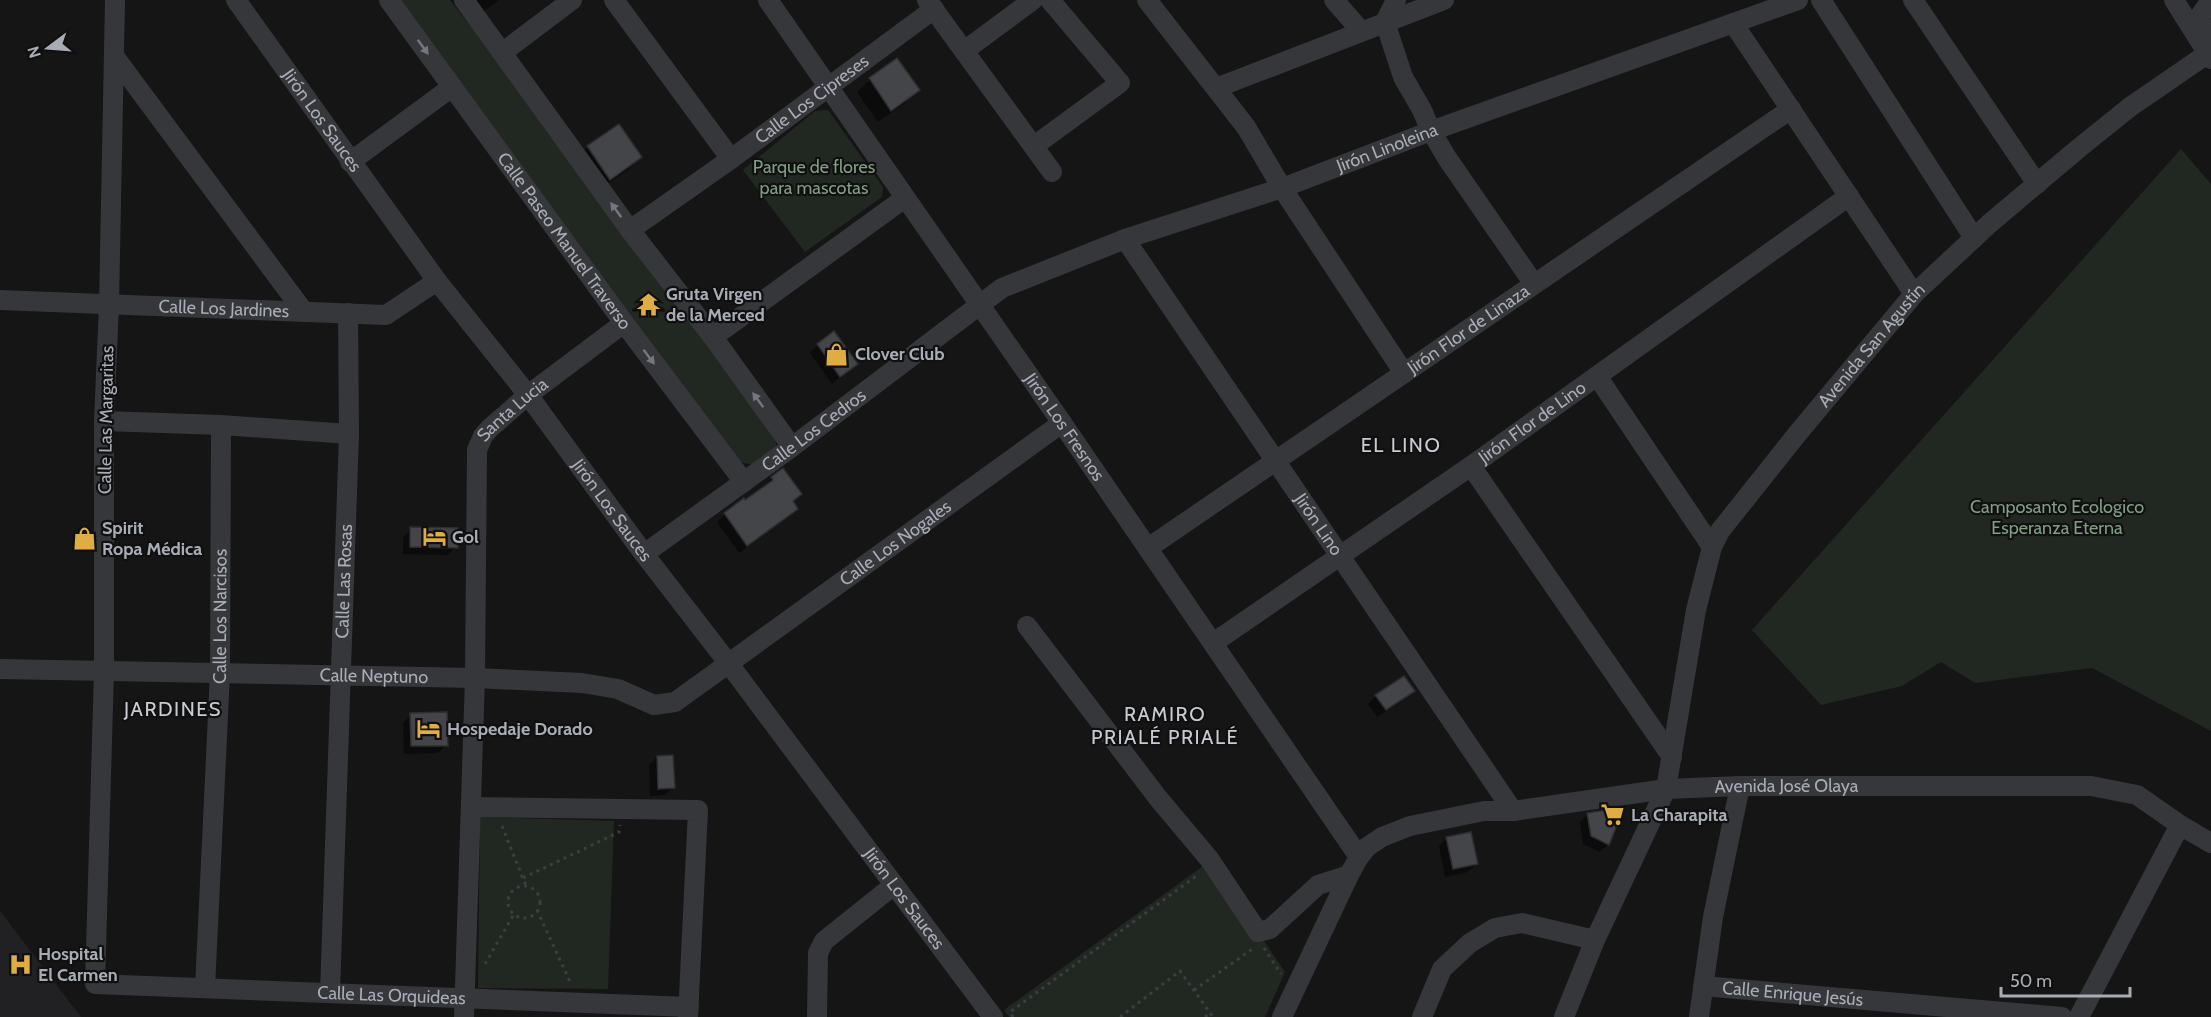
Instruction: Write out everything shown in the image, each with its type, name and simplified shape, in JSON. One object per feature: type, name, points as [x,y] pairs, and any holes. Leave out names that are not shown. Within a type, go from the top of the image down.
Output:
[{"type":"street","name":"Calle Las Margaritas","points":[[95,984],[104,671],[104,421],[109,305],[115,0]]},
{"type":"street","name":"Jirón Los Sauces","points":[[236,0],[437,281],[528,395],[644,554],[993,1017]]},
{"type":"street","name":"Calle Paseo Manuel Traverso","points":[[388,0],[624,323],[744,482]]},
{"type":"street","points":[[464,0],[630,230],[713,337],[792,447]]},
{"type":"street","points":[[503,52],[572,0]]},
{"type":"street","points":[[614,0],[731,159]]},
{"type":"street","name":"Jirón Los Fresnos","points":[[768,0],[981,305],[1359,857]]},
{"type":"street","points":[[964,51],[1033,0]]},
{"type":"street","points":[[1034,146],[1120,83],[1050,0]]},
{"type":"street","points":[[1147,0],[1246,127],[1282,188],[1404,373]]},
{"type":"street","points":[[1334,0],[1361,31]]},
{"type":"street","points":[[1396,0],[1385,22],[1403,77],[1447,158],[1534,284]]},
{"type":"street","points":[[1216,88],[1444,0]]},
{"type":"street","name":"Jirón Linoleina","points":[[981,305],[1002,288],[1125,239],[1282,188],[1431,130],[1798,0]]},
{"type":"street","points":[[1821,0],[1974,238]]},
{"type":"street","points":[[1913,0],[2037,184]]},
{"type":"street","points":[[2174,0],[2209,56]]},
{"type":"street","points":[[2209,56],[2200,16],[2211,0]]},
{"type":"street","points":[[931,5],[1052,172]]},
{"type":"street","name":"Calle Los Cipreses","points":[[630,230],[829,86],[931,5]]},
{"type":"street","points":[[1733,23],[1914,294]]},
{"type":"street","points":[[114,56],[304,312]]},
{"type":"street","name":"Avenida San Agustín","points":[[1564,1017],[1595,940],[1666,789],[1696,610],[1712,547],[1720,531],[1914,294],[1974,238],[2130,107],[2209,56]]},
{"type":"street","points":[[351,162],[452,87]]},
{"type":"street","name":"Jirón Flor de Linaza","points":[[1148,548],[1791,109]]},
{"type":"street","name":"Jirón Flor de Lino","points":[[1212,643],[1471,466],[1849,196]]},
{"type":"street","points":[[713,337],[905,198]]},
{"type":"street","name":"Jirón Lino","points":[[1125,239],[1512,811]]},
{"type":"street","name":"Calle Los Jardines","points":[[0,300],[386,315],[437,281]]},
{"type":"street","name":"Calle Los Cedros","points":[[644,554],[792,447],[981,305]]},
{"type":"street","name":"Calle Las Rosas","points":[[330,993],[349,434],[348,313]]},
{"type":"street","name":"Santa Lucia","points":[[464,1008],[475,678],[477,450],[483,436],[490,428],[528,395],[624,323]]},
{"type":"street","points":[[1597,376],[1712,547]]},
{"type":"street","points":[[104,421],[221,425],[349,434]]},
{"type":"street","name":"Calle Los Nogales","points":[[729,664],[1062,423]]},
{"type":"street","name":"Calle Los Narcisos","points":[[205,988],[220,673],[221,425]]},
{"type":"street","points":[[1471,466],[1672,757]]},
{"type":"street","points":[[1027,626],[1158,798],[1210,860],[1258,932],[1270,929],[1318,885],[1349,876]]},
{"type":"street","name":"Calle Neptuno","points":[[0,669],[475,678],[595,684],[618,689],[654,705],[663,705],[675,702],[729,664]]},
{"type":"street","points":[[1699,1017],[1713,917],[1740,786]]},
{"type":"street","name":"Avenida José Olaya","points":[[1359,857],[1367,847],[1382,837],[1410,826],[1484,810],[1512,811],[1666,789],[1740,786],[2091,786],[2137,795],[2211,843]]},
{"type":"street","points":[[471,807],[698,810],[689,1012]]},
{"type":"street","points":[[2079,1017],[2180,825]]},
{"type":"street","points":[[1282,1017],[1359,857]]},
{"type":"street","points":[[817,1017],[818,953],[824,941],[894,885]]},
{"type":"street","points":[[1422,1017],[1442,969],[1470,943],[1495,928],[1522,922],[1595,940]]},
{"type":"street","name":"Calle Las Orquideas","points":[[95,984],[330,993],[464,1008],[579,1002],[689,1012]]},
{"type":"street","name":"Calle Enrique Jesús","points":[[1703,986],[2062,1017]]},
{"type":"street","points":[[1838,1017],[1843,998]]},
{"type":"path","points":[[494,807],[526,886]]},
{"type":"path","points":[[523,878],[619,832]]},
{"type":"path","points":[[1014,1017],[1010,1012],[1199,874]]},
{"type":"path","points":[[537,910],[529,916],[519,917],[508,906],[509,896],[516,888],[526,886],[531,887],[538,895],[537,910],[579,1002]]},
{"type":"path","points":[[481,970],[514,914]]},
{"type":"path","points":[[1194,990],[1260,943],[1282,974],[1276,984]]},
{"type":"path","points":[[1120,1017],[1180,971],[1211,1015],[1205,1017]]},
{"type":"shaded area","name":"Hospital El Carmen","points":[[0,911],[81,1017],[0,1017]]},
{"type":"green space","points":[[397,0],[456,0],[773,431],[777,447],[753,465],[736,461]]},
{"type":"green space","name":"Parque de flores para mascotas","points":[[828,110],[883,187],[882,197],[805,252],[743,170],[815,111]]},
{"type":"green space","name":"Camposanto Ecologico Esperanza Eterna","points":[[2181,149],[2211,184],[2211,731],[2092,668],[1975,683],[1941,662],[1902,686],[1821,705],[1752,630]]},
{"type":"green space","points":[[480,817],[614,821],[608,989],[478,988]]},
{"type":"green space","points":[[1210,861],[1285,972],[1265,1017],[1009,1017],[1004,1010]]},
{"type":"building","points":[[897,58],[920,90],[891,111],[869,78]]},
{"type":"building","points":[[619,124],[642,157],[610,180],[587,146]]},
{"type":"building","name":"Clover Club","points":[[834,331],[858,364],[840,377],[817,344]]},
{"type":"building","points":[[783,468],[802,494],[793,501],[798,509],[747,546],[724,513],[773,480],[771,477]]},
{"type":"building","name":"Gol","points":[[410,527],[458,528],[458,548],[410,547]]},
{"type":"building","points":[[1404,676],[1415,691],[1386,710],[1375,695]]},
{"type":"building","name":"Hospedaje Dorado","points":[[447,712],[448,746],[411,746],[410,713]]},
{"type":"building","points":[[673,755],[675,788],[658,789],[657,756]]},
{"type":"building","points":[[1613,809],[1619,820],[1609,845],[1591,836],[1587,813]]},
{"type":"building","points":[[1471,832],[1478,864],[1453,869],[1446,837]]},
{"type":"place","name":"Gruta Virgen de la Merced","points":[[648,304]]},
{"type":"place","name":"Clover Club","points":[[837,354]]},
{"type":"place","name":"Gol","points":[[434,537]]},
{"type":"place","name":"Spirit Ropa Médica","points":[[84,538]]},
{"type":"place","name":"Hospedaje Dorado","points":[[429,729]]},
{"type":"place","name":"La Charapita","points":[[1613,815]]},
{"type":"place","name":"Hospital El Carmen","points":[[20,964]]},
{"type":"district","name":"EL LINO","points":[[1401,445]]},
{"type":"district","name":"JARDINES","points":[[173,709]]},
{"type":"district","name":"RAMIRO PRIALÉ PRIALÉ","points":[[1165,726]]}]
